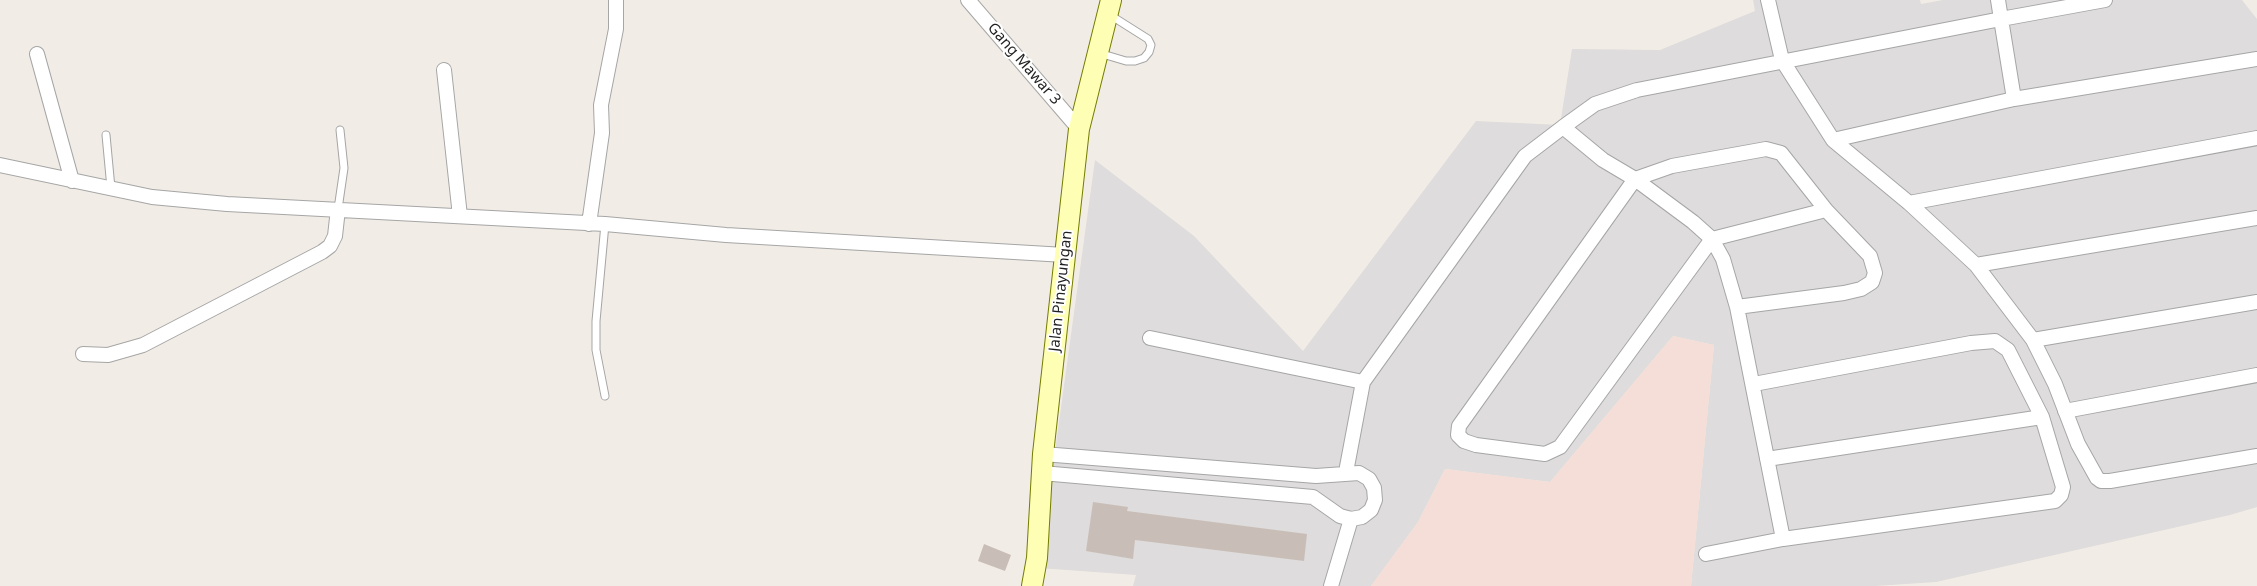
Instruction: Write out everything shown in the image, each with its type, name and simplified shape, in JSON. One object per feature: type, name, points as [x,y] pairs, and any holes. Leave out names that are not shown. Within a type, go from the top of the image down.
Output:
[{"type":"main road","name":"Jalan Pinayungan","points":[[1032,586],[1037,558],[1042,463],[1079,129],[1109,7]]},
{"type":"street","points":[[589,224],[602,133],[601,105],[616,28],[616,0]]},
{"type":"street","name":"Gang Mawar 3","points":[[968,0],[1079,129]]},
{"type":"street","points":[[1768,0],[1782,60],[1833,140],[1909,203],[1976,265],[2032,340],[2055,384],[2078,444],[2097,478],[2102,481],[2257,456]]},
{"type":"street","points":[[1998,0],[2014,99]]},
{"type":"street","points":[[1346,472],[1363,382],[1525,156],[1595,104],[1637,90],[1782,60],[2105,0]]},
{"type":"street","points":[[37,54],[72,180]]},
{"type":"street","points":[[1833,140],[2014,99],[2257,60]]},
{"type":"street","points":[[444,70],[460,216]]},
{"type":"street","points":[[1563,127],[1603,160],[1635,179],[1693,222],[1712,240],[1723,259],[1737,307],[1754,384],[1783,539]]},
{"type":"street","points":[[1909,203],[2257,138]]},
{"type":"street","points":[[1737,307],[1844,293],[1861,288],[1872,282],[1875,273],[1870,256],[1826,210],[1781,154],[1766,149],[1672,166],[1635,179],[1459,426],[1458,436],[1464,441],[1476,445],[1545,454],[1560,447],[1712,240],[1826,210]]},
{"type":"street","points":[[0,165],[152,196],[227,204],[604,224],[726,235],[1065,255]]},
{"type":"street","points":[[83,354],[108,355],[142,345],[322,252],[330,246],[335,236],[338,209]]},
{"type":"street","points":[[1976,265],[2257,218]]},
{"type":"street","points":[[2032,340],[2257,302]]},
{"type":"street","points":[[1150,338],[1363,382]]},
{"type":"street","points":[[1706,554],[1783,539],[2055,501],[2061,495],[2063,487],[2042,417],[2008,350],[1995,341],[1971,343],[1754,384]]},
{"type":"street","points":[[2065,411],[2257,376]]},
{"type":"street","points":[[1767,459],[2042,417]]},
{"type":"street","points":[[1042,463],[1303,475],[1346,472],[1369,479],[1374,488],[1375,500],[1371,510],[1362,517],[1351,519],[1340,516],[1313,497],[1042,463]]},
{"type":"street","points":[[1301,495],[1303,475]]},
{"type":"street","points":[[1331,586],[1351,519]]},
{"type":"lane","points":[[1098,52],[1135,62],[1144,58],[1149,52],[1151,45],[1148,39],[1109,7]]},
{"type":"lane","points":[[338,209],[344,168],[340,130]]},
{"type":"lane","points":[[106,135],[112,188]]},
{"type":"lane","points":[[604,224],[596,321],[596,350],[605,396]]},
{"type":"shaded area","points":[[1753,0],[1920,0],[1921,4],[1943,0],[2242,0],[2257,19],[2257,507],[2230,515],[1936,582],[1875,586],[1691,586],[1714,345],[1673,336],[1550,482],[1445,469],[1418,522],[1371,586],[1133,586],[1136,575],[1039,568],[1095,160],[1194,236],[1303,351],[1476,121],[1560,125],[1572,49],[1660,50],[1755,11]]},
{"type":"shaded area","points":[[1673,336],[1714,345],[1691,586],[1371,586],[1418,522],[1445,469],[1550,482]]},
{"type":"building","points":[[1093,502],[1128,507],[1127,511],[1307,534],[1304,561],[1135,540],[1133,559],[1086,551]]},
{"type":"building","points":[[984,544],[1011,555],[1005,571],[978,561]]}]
